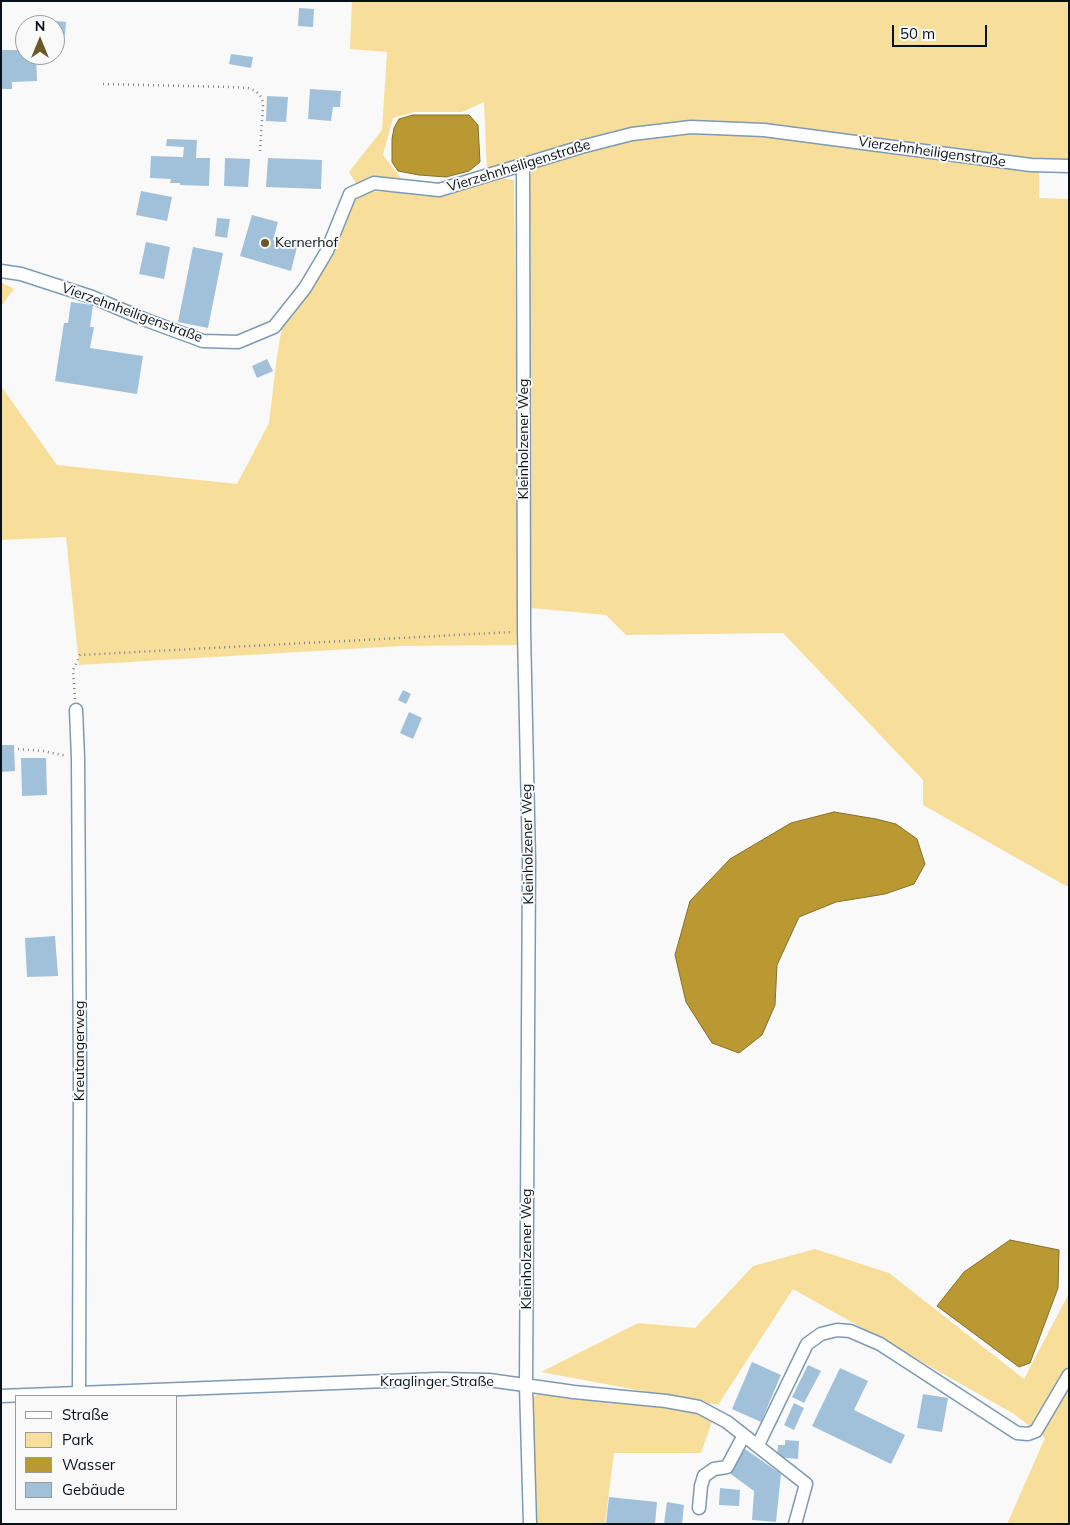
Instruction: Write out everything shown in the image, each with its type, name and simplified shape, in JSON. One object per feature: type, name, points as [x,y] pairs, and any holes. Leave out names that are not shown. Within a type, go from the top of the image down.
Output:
[{"type":"street","name":"Vierzehnheiligenstraße","points":[[1,271],[21,274],[92,297],[203,341],[238,342],[274,327],[305,288],[327,251],[350,194],[374,182],[439,190],[581,147],[632,134],[691,127],[764,130],[1031,165],[1069,166]]},
{"type":"street","name":"Kleinholzener Weg","points":[[523,165],[524,631],[530,861],[526,1386],[530,1524]]},
{"type":"street","name":"Kreutangerweg","points":[[76,710],[80,1063],[79,1392]]},
{"type":"street","points":[[758,1445],[807,1344],[821,1334],[837,1330],[850,1331],[880,1344],[1017,1433],[1028,1434],[1036,1431],[1069,1376]]},
{"type":"street","name":"Kraglinger Straße","points":[[20,1395],[438,1380],[489,1380],[526,1386],[666,1401],[699,1407],[727,1422],[806,1484],[795,1524]]},
{"type":"street","name":"Kraglinger Straße","points":[[1,1396],[15,1395]]},
{"type":"street","points":[[699,1508],[704,1476],[714,1469],[727,1467],[744,1435]]},
{"type":"path","points":[[103,84],[230,87],[248,88],[256,91],[262,98],[264,106],[260,151]]},
{"type":"path","points":[[76,710],[73,670],[80,655],[524,631]]},
{"type":"path","points":[[18,749],[43,751],[78,758]]},
{"type":"green space","points":[[352,1],[1069,1],[1069,161],[1051,163],[718,121],[647,125],[579,141],[487,171],[484,102],[462,112],[414,112],[393,118],[383,155],[403,181],[357,185],[349,172],[382,130],[387,52],[350,49]]},
{"type":"green space","points":[[680,133],[724,133],[783,137],[1039,170],[1039,198],[1069,199],[1069,886],[923,805],[923,780],[783,633],[626,635],[606,615],[531,608],[529,178],[532,171],[545,162],[642,137]]},
{"type":"green space","points":[[502,178],[514,180],[519,645],[401,646],[79,665],[66,537],[1,540],[1,386],[57,465],[237,484],[269,423],[282,327],[307,290],[352,198],[362,191],[398,192],[428,196],[462,191]]},
{"type":"green space","points":[[1,282],[14,289],[2,305],[1,323]]},
{"type":"green space","points":[[815,1249],[889,1273],[1024,1379],[1069,1293],[1069,1524],[1007,1524],[1045,1438],[1014,1414],[793,1289],[718,1405],[541,1372],[638,1323],[695,1328],[753,1266]]},
{"type":"green space","points":[[541,1394],[694,1409],[713,1419],[701,1453],[614,1453],[605,1524],[531,1524],[532,1406],[534,1396]]},
{"type":"water","points":[[413,115],[469,115],[478,125],[480,162],[469,171],[446,177],[398,171],[392,162],[394,128],[399,119]]},
{"type":"water","points":[[834,812],[896,824],[917,839],[925,864],[914,884],[885,894],[836,902],[799,917],[777,965],[775,1005],[762,1035],[739,1053],[712,1043],[686,1002],[675,955],[690,901],[730,859],[791,823]]},
{"type":"water","points":[[1010,1240],[1059,1250],[1058,1288],[1030,1363],[1019,1367],[937,1306],[964,1272]]},
{"type":"building","points":[[299,8],[314,9],[313,27],[298,26]]},
{"type":"building","points":[[1,50],[15,50],[15,65],[36,65],[37,81],[12,82],[12,89],[1,89]]},
{"type":"building","points":[[231,54],[253,57],[251,68],[229,64]]},
{"type":"building","points":[[310,89],[341,91],[340,107],[333,107],[331,121],[308,119]]},
{"type":"building","points":[[267,96],[288,97],[286,122],[266,121]]},
{"type":"building","points":[[167,139],[197,140],[196,158],[210,158],[209,186],[180,185],[180,183],[170,183],[171,179],[150,178],[151,156],[183,157],[184,147],[166,146]]},
{"type":"building","points":[[225,158],[250,159],[248,187],[224,186]]},
{"type":"building","points":[[268,158],[322,160],[321,189],[266,187]]},
{"type":"building","points":[[141,191],[172,197],[167,221],[136,215]]},
{"type":"building","name":"Kernerhof","points":[[252,215],[278,222],[273,240],[297,247],[291,271],[240,256]]},
{"type":"building","points":[[217,218],[230,219],[227,238],[215,236]]},
{"type":"building","points":[[146,242],[170,247],[164,279],[139,274]]},
{"type":"building","points":[[193,247],[223,253],[208,328],[178,322]]},
{"type":"building","points":[[71,302],[93,305],[90,327],[94,327],[90,348],[143,356],[137,394],[55,381],[64,323],[68,323]]},
{"type":"building","points":[[267,359],[273,371],[257,378],[252,366]]},
{"type":"building","points":[[403,690],[411,694],[406,704],[398,700]]},
{"type":"building","points":[[409,712],[422,718],[413,739],[400,733]]},
{"type":"building","points":[[1,745],[14,745],[15,771],[1,772]]},
{"type":"building","points":[[21,758],[46,758],[47,795],[22,796]]},
{"type":"building","points":[[55,936],[58,976],[27,977],[25,938]]},
{"type":"building","points":[[752,1362],[781,1375],[761,1422],[732,1409]]},
{"type":"building","points":[[808,1365],[821,1371],[804,1403],[792,1397]]},
{"type":"building","points":[[840,1368],[868,1381],[854,1410],[905,1435],[891,1464],[812,1426]]},
{"type":"building","points":[[923,1394],[948,1398],[942,1432],[917,1428]]},
{"type":"building","points":[[794,1403],[804,1408],[794,1430],[784,1425]]},
{"type":"building","points":[[785,1440],[799,1441],[798,1459],[777,1457],[778,1445],[785,1445]]},
{"type":"building","points":[[745,1449],[781,1474],[776,1522],[752,1520],[754,1491],[728,1472]]},
{"type":"building","points":[[720,1488],[740,1490],[739,1506],[719,1505]]},
{"type":"building","points":[[609,1497],[657,1502],[655,1524],[606,1524]]},
{"type":"building","points":[[667,1502],[684,1505],[682,1524],[664,1524]]},
{"type":"place","name":"Kernerhof","points":[[265,243]]}]
